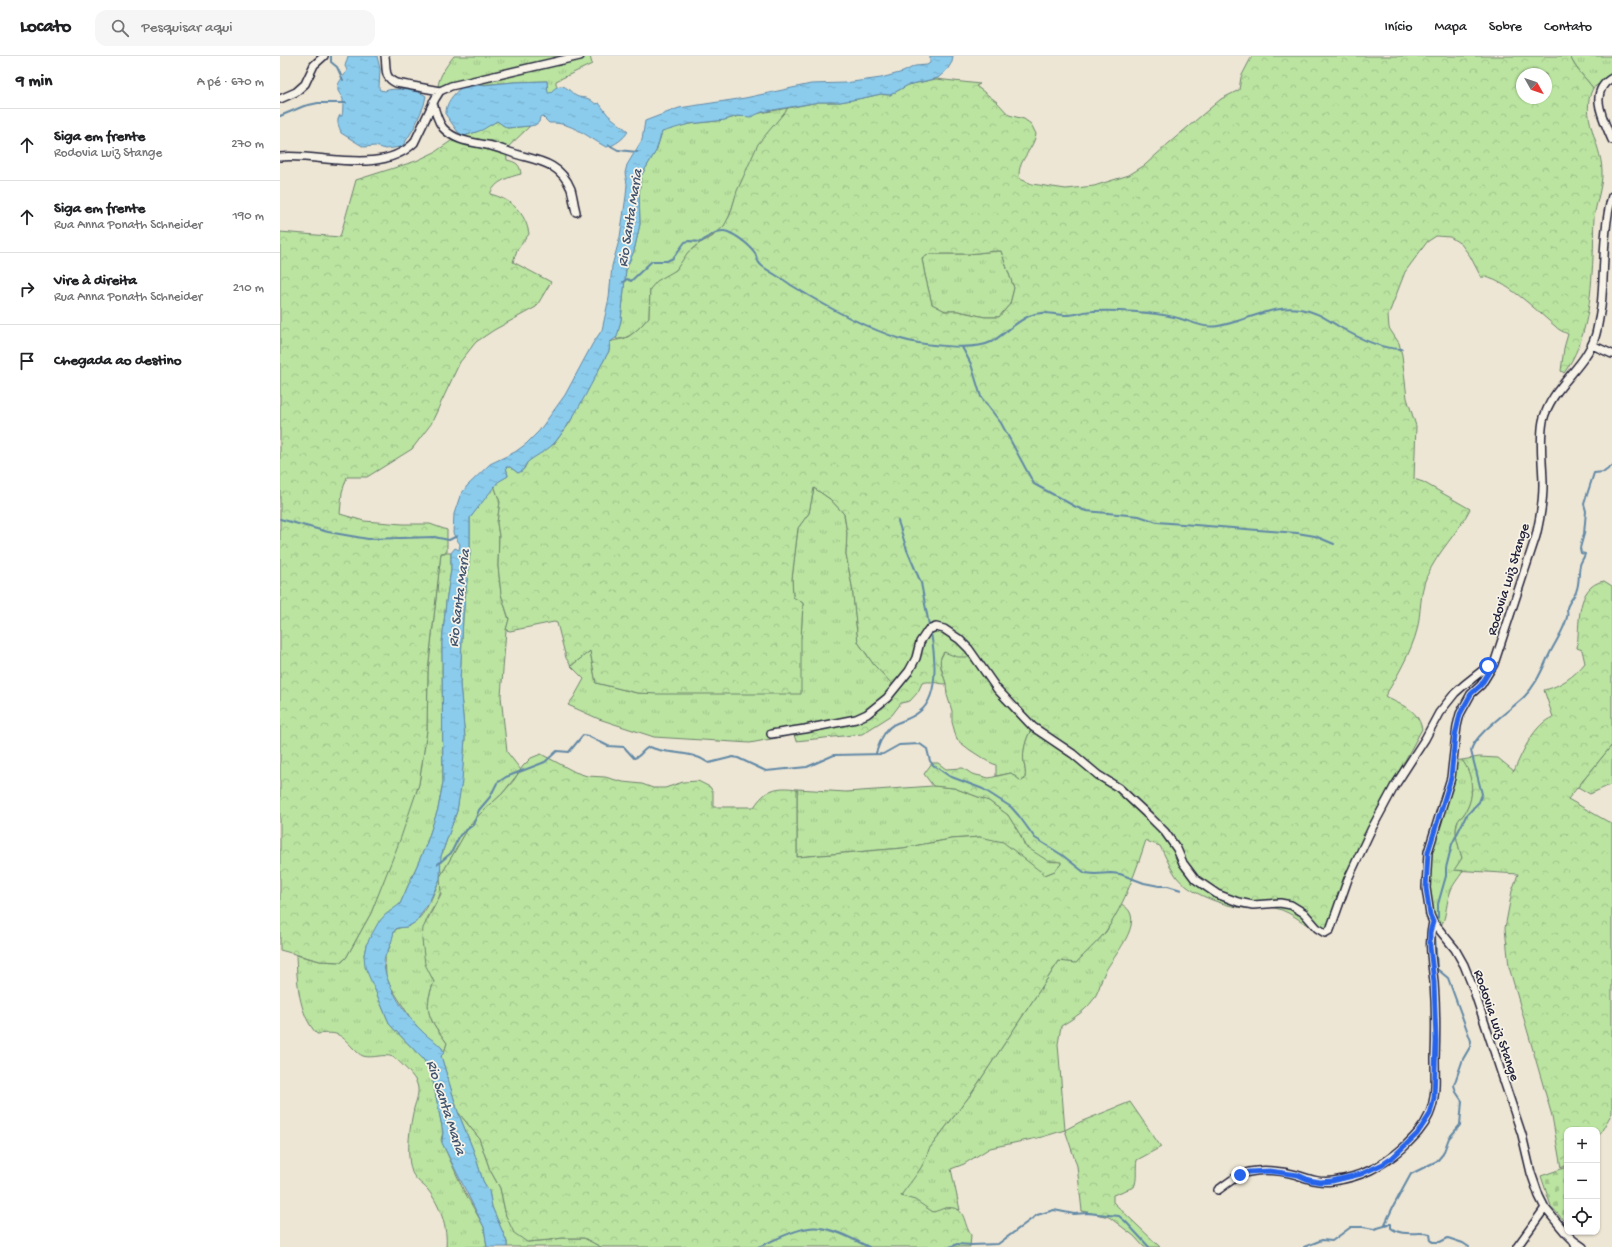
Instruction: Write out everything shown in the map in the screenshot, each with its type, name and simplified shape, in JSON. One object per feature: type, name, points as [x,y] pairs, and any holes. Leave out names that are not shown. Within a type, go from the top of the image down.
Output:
[{"type":"street","points":[[280,99],[296,92],[305,84],[314,66],[324,56]]},
{"type":"street","points":[[385,56],[386,74],[391,81],[440,91]]},
{"type":"street","points":[[280,157],[349,161],[393,157],[414,143],[433,102],[440,91],[451,86],[580,56]]},
{"type":"street","points":[[1612,78],[1602,86],[1598,100],[1612,140]]},
{"type":"street","points":[[433,102],[439,121],[446,130],[455,137],[544,161],[560,173],[570,188],[576,212]]},
{"type":"street","name":"Rodovia Luiz Stange","points":[[1583,1247],[1575,1244],[1545,1208],[1531,1173],[1522,1135],[1472,985],[1455,948],[1433,922],[1430,915],[1426,888],[1428,852],[1451,778],[1458,720],[1465,704],[1481,685],[1494,664],[1536,536],[1541,514],[1543,487],[1541,438],[1546,410],[1559,388],[1592,345],[1599,319],[1603,288],[1607,220],[1612,196]]},
{"type":"street","points":[[1592,345],[1612,354]]},
{"type":"street","points":[[771,734],[856,719],[867,714],[890,694],[909,671],[916,658],[920,642],[928,630],[936,627],[944,629],[959,639],[969,649],[997,689],[1033,727],[1073,754],[1098,775],[1119,788],[1150,817],[1165,832],[1177,849],[1183,863],[1195,879],[1217,894],[1238,902],[1253,905],[1280,903],[1291,906],[1304,913],[1317,928],[1325,933],[1330,930],[1348,879],[1370,830],[1394,787],[1423,743],[1439,713],[1464,685],[1488,666],[1494,664]]},
{"type":"street","points":[[1218,1190],[1240,1175],[1249,1172],[1270,1171],[1285,1173],[1320,1182],[1332,1181],[1361,1174],[1383,1164],[1417,1134],[1430,1114],[1434,1098],[1434,982],[1430,947],[1430,932],[1433,922]]},
{"type":"street","points":[[1517,1247],[1545,1208]]},
{"type":"green space","points":[[454,56],[590,56],[592,64],[556,81],[558,87],[549,94],[547,92],[547,81],[466,86],[438,93],[440,78]]},
{"type":"green space","points":[[1252,56],[1570,56],[1577,69],[1593,88],[1589,98],[1589,119],[1601,160],[1601,182],[1594,218],[1592,272],[1587,318],[1578,347],[1564,373],[1561,371],[1564,348],[1568,334],[1558,329],[1520,296],[1499,282],[1490,278],[1481,277],[1470,256],[1461,244],[1450,237],[1436,236],[1427,242],[1405,272],[1388,316],[1389,328],[1399,343],[1402,355],[1407,398],[1416,426],[1414,479],[1423,482],[1470,509],[1460,526],[1437,558],[1427,576],[1423,588],[1415,638],[1403,664],[1385,696],[1413,712],[1420,722],[1422,729],[1368,829],[1331,922],[1324,933],[1311,928],[1294,916],[1282,910],[1271,907],[1236,907],[1207,898],[1198,894],[1182,882],[1174,873],[1160,846],[1146,840],[1124,898],[1106,931],[1076,963],[1059,961],[971,1094],[929,1149],[921,1167],[901,1196],[915,1200],[933,1212],[945,1208],[957,1209],[961,1212],[971,1235],[970,1247],[601,1247],[584,1238],[562,1238],[527,1242],[514,1233],[506,1216],[500,1188],[490,1170],[479,1138],[458,1112],[441,1056],[444,1053],[447,1043],[432,1021],[428,1008],[430,992],[434,982],[425,964],[422,940],[423,928],[441,894],[440,877],[470,825],[502,794],[523,766],[531,758],[541,754],[575,772],[587,776],[605,777],[623,782],[642,784],[653,788],[665,788],[683,782],[698,781],[710,787],[713,792],[713,807],[754,807],[763,796],[772,790],[783,788],[797,789],[797,857],[903,848],[951,839],[980,837],[1003,842],[1045,875],[1055,871],[1061,862],[1048,861],[1025,846],[1021,836],[1008,815],[989,801],[954,788],[933,786],[924,774],[932,763],[938,763],[946,769],[963,768],[972,774],[989,778],[1011,773],[1021,781],[1025,779],[1024,750],[1031,730],[976,657],[957,657],[944,652],[940,663],[946,684],[931,682],[922,683],[918,692],[910,701],[901,703],[892,715],[862,734],[796,741],[794,735],[851,724],[867,714],[894,686],[874,665],[858,642],[852,586],[846,554],[847,533],[844,514],[830,499],[814,488],[809,513],[798,528],[792,579],[793,597],[803,603],[801,638],[801,694],[657,694],[637,693],[596,683],[590,651],[571,666],[566,658],[557,623],[554,622],[510,631],[506,630],[509,619],[501,594],[498,566],[499,536],[497,523],[500,502],[494,485],[508,476],[506,467],[510,467],[518,473],[524,469],[528,461],[554,444],[569,424],[609,351],[610,342],[626,338],[637,330],[649,317],[650,289],[657,281],[676,270],[688,252],[700,243],[712,237],[724,226],[730,215],[737,191],[758,144],[788,108],[819,102],[840,102],[881,94],[890,95],[908,85],[936,79],[980,84],[976,86],[997,102],[1009,115],[1024,119],[1031,124],[1036,134],[1032,146],[1022,162],[1019,173],[1020,179],[1032,184],[1066,189],[1094,186],[1129,175],[1145,165],[1221,99],[1239,90],[1241,77]],"holes":[[[1001,251],[1014,288],[1010,304],[999,317],[985,317],[958,311],[945,311],[932,304],[922,259],[929,254],[969,254]]]},
{"type":"green space","points":[[1570,56],[1612,56],[1612,77],[1593,88],[1577,69]]},
{"type":"green space","points":[[788,108],[762,145],[745,175],[725,225],[719,232],[694,247],[677,269],[650,289],[649,317],[630,335],[621,339],[616,339],[621,320],[626,269],[634,251],[640,224],[639,194],[641,176],[656,151],[662,132],[677,126],[726,120],[738,116]]},
{"type":"green space","points":[[497,121],[507,128],[530,126],[506,149],[507,160],[517,164],[520,168],[521,174],[507,178],[499,183],[490,194],[505,199],[511,203],[521,213],[525,220],[529,234],[517,250],[513,262],[551,282],[536,307],[494,330],[476,342],[460,362],[431,424],[412,449],[367,477],[347,477],[342,492],[340,514],[364,521],[403,524],[430,524],[447,530],[447,552],[441,553],[428,671],[427,730],[419,784],[400,840],[371,913],[346,958],[342,962],[320,961],[280,950],[280,232],[340,237],[356,180],[416,161],[435,152],[461,134],[464,136],[476,132]]},
{"type":"green space","points":[[1001,251],[1014,288],[1010,304],[999,317],[985,317],[958,311],[945,311],[932,304],[922,259],[929,254],[969,254]]},
{"type":"green space","points":[[494,485],[500,502],[497,523],[499,536],[498,566],[501,594],[509,620],[506,630],[501,696],[507,752],[521,770],[502,794],[470,825],[440,877],[440,859],[457,811],[462,776],[465,738],[460,684],[463,616],[470,553],[470,518]]},
{"type":"green space","points":[[814,488],[830,499],[844,514],[847,533],[846,554],[852,586],[858,642],[874,665],[895,686],[867,714],[851,724],[750,743],[654,737],[599,719],[568,705],[584,679],[571,666],[590,651],[596,683],[637,693],[694,693],[801,638],[803,603],[793,598],[792,579],[798,528],[809,513]]},
{"type":"green space","points":[[441,553],[451,553],[451,570],[442,643],[443,782],[438,809],[426,845],[400,904],[366,945],[364,955],[378,997],[390,1025],[423,1059],[429,1068],[443,1132],[441,1140],[463,1189],[484,1227],[487,1247],[446,1247],[446,1232],[436,1203],[428,1190],[412,1172],[409,1154],[409,1138],[418,1090],[414,1078],[403,1065],[393,1057],[363,1056],[341,1036],[330,1033],[317,1034],[306,1017],[302,1007],[297,975],[296,955],[320,961],[342,962],[346,958],[371,913],[419,784],[427,730],[428,671]]},
{"type":"green space","points":[[1604,581],[1612,586],[1612,745],[1568,799],[1612,824],[1612,1113],[1600,1134],[1600,1127],[1564,1127],[1564,1166],[1561,1168],[1552,1116],[1509,967],[1505,928],[1512,891],[1518,874],[1454,870],[1462,858],[1457,841],[1456,828],[1459,820],[1469,805],[1472,792],[1469,772],[1462,760],[1479,757],[1498,758],[1514,771],[1534,732],[1553,717],[1544,690],[1550,689],[1566,680],[1585,663],[1582,650],[1577,648],[1579,618],[1584,598],[1588,590],[1595,584]]},
{"type":"green space","points":[[944,652],[977,657],[1031,730],[1024,750],[1025,779],[1021,781],[1011,773],[996,776],[996,765],[987,761],[957,740],[952,722],[952,711],[941,667],[940,660]]},
{"type":"green space","points":[[1612,745],[1612,784],[1590,794],[1578,787]]},
{"type":"green space","points":[[1462,760],[1469,772],[1472,785],[1469,805],[1459,820],[1456,828],[1457,841],[1462,858],[1455,870],[1463,871],[1451,890],[1443,923],[1437,932],[1428,918],[1426,907],[1427,862],[1440,814],[1451,761]]},
{"type":"green space","points":[[933,786],[954,788],[989,801],[1008,815],[1021,836],[1025,846],[1061,862],[1061,864],[1055,871],[1045,875],[980,837],[951,839],[903,848],[797,857],[797,789],[846,792]]},
{"type":"green space","points":[[440,879],[440,895],[424,927],[423,943],[425,959],[434,982],[430,992],[428,1008],[432,1021],[447,1043],[444,1053],[442,1048],[413,1022],[391,987],[386,976],[385,956],[389,949],[394,931],[398,928],[411,925],[421,916],[425,911]]},
{"type":"green space","points":[[1121,904],[1129,910],[1132,918],[1131,927],[1127,937],[1105,972],[1093,1000],[1081,1013],[1061,1026],[1058,1044],[1065,1130],[1042,1137],[990,1148],[964,1164],[951,1169],[960,1210],[949,1209],[933,1212],[901,1196],[907,1184],[920,1169],[929,1149],[971,1094],[1059,961],[1077,962],[1106,932]]},
{"type":"green space","points":[[1130,1102],[1161,1147],[1137,1160],[1136,1181],[1134,1187],[1113,1195],[1113,1202],[1160,1247],[1144,1247],[1134,1236],[1109,1217],[1082,1211],[1077,1166],[1065,1130],[1080,1122]]},
{"type":"green space","points":[[458,1112],[479,1138],[490,1170],[500,1188],[506,1216],[528,1242],[562,1238],[584,1238],[601,1247],[507,1247],[507,1242],[492,1207],[489,1191],[483,1181],[474,1152]]},
{"type":"green space","points":[[1564,1168],[1564,1221],[1551,1206],[1541,1176]]},
{"type":"water","points":[[348,56],[377,56],[380,69],[380,90],[406,90],[418,92],[426,96],[424,105],[414,128],[401,147],[386,149],[375,146],[364,147],[341,133],[338,120],[340,115],[342,116],[343,99],[338,87],[347,70],[345,66]]},
{"type":"water","name":"Rio Santa Maria","points":[[930,56],[953,56],[952,62],[947,70],[938,78],[908,85],[890,95],[881,94],[840,102],[819,102],[762,112],[751,117],[737,116],[725,120],[689,124],[662,132],[656,151],[641,176],[639,194],[640,224],[634,251],[626,269],[621,320],[617,337],[610,342],[609,351],[584,397],[564,431],[556,441],[528,462],[522,471],[518,473],[510,467],[506,467],[508,476],[498,482],[470,518],[470,553],[463,616],[460,684],[465,738],[462,781],[457,811],[441,856],[440,879],[430,900],[416,922],[407,927],[397,928],[394,931],[391,944],[384,960],[387,979],[404,1010],[419,1028],[443,1050],[444,1053],[441,1056],[458,1112],[474,1152],[483,1181],[489,1191],[492,1207],[507,1242],[507,1247],[487,1247],[484,1227],[442,1143],[443,1132],[429,1068],[423,1059],[390,1025],[365,967],[364,955],[366,945],[378,923],[385,915],[400,904],[426,845],[438,809],[443,782],[442,643],[451,570],[451,553],[455,548],[459,550],[460,544],[453,533],[454,514],[460,496],[467,486],[490,464],[515,452],[526,444],[539,431],[565,395],[593,343],[602,330],[609,298],[612,266],[620,237],[627,184],[625,173],[627,165],[642,140],[645,121],[679,108],[745,98],[811,84],[845,83],[881,78],[903,72],[915,66],[927,65],[930,63]]},
{"type":"water","points":[[547,81],[548,93],[561,86],[567,88],[577,97],[589,99],[596,104],[599,103],[608,115],[628,131],[627,133],[616,144],[606,147],[572,127],[557,123],[549,123],[542,116],[540,117],[539,122],[535,125],[507,128],[497,121],[482,130],[464,136],[458,132],[446,115],[450,100],[462,87],[514,82]]},
{"type":"waterway","points":[[331,56],[331,62],[337,67],[343,80]]},
{"type":"waterway","points":[[280,116],[304,106],[318,103],[346,103]]},
{"type":"waterway","points":[[609,145],[618,150],[637,152]]},
{"type":"waterway","points":[[623,282],[627,279],[631,281],[652,261],[667,261],[673,258],[685,242],[701,242],[717,232],[724,231],[735,235],[750,247],[762,266],[817,301],[886,334],[921,343],[960,347],[983,345],[996,339],[1029,316],[1039,313],[1067,315],[1093,311],[1134,312],[1174,317],[1212,327],[1228,324],[1269,311],[1290,308],[1315,313],[1353,334],[1377,345],[1402,349]]},
{"type":"waterway","points":[[962,347],[971,364],[981,397],[1001,423],[1034,484],[1076,507],[1086,511],[1139,516],[1157,522],[1297,533],[1315,536],[1334,544]]},
{"type":"waterway","points":[[1438,918],[1438,904],[1446,876],[1446,868],[1452,844],[1466,816],[1479,802],[1482,794],[1471,751],[1473,745],[1485,730],[1529,692],[1562,631],[1566,622],[1567,608],[1577,588],[1580,565],[1585,554],[1581,553],[1580,548],[1584,534],[1586,511],[1584,504],[1594,473],[1604,472],[1612,466]]},
{"type":"waterway","points":[[280,519],[328,532],[368,539],[434,537],[449,540],[457,536]]},
{"type":"waterway","points":[[898,521],[907,550],[921,583],[929,625]]},
{"type":"waterway","points":[[876,753],[883,736],[889,728],[919,712],[926,705],[930,697],[934,676],[934,653],[931,633]]},
{"type":"waterway","points":[[438,864],[451,853],[460,835],[473,825],[479,810],[490,797],[497,783],[506,777],[545,762],[557,751],[569,752],[583,735],[608,746],[624,747],[634,758],[650,747],[662,751],[691,755],[709,763],[733,757],[738,758],[766,771],[807,767],[834,755],[883,754],[899,745],[920,744],[927,749],[930,761],[933,765],[949,776],[983,789],[1011,807],[1035,838],[1062,855],[1085,873],[1120,874],[1144,883],[1168,886],[1181,890]]},
{"type":"waterway","points":[[1391,1224],[1385,1224],[1411,1174],[1437,1161],[1443,1154],[1449,1138],[1460,1125],[1462,1101],[1456,1092],[1454,1085],[1463,1059],[1470,1047],[1471,1041],[1448,978],[1437,969],[1435,935]]},
{"type":"waterway","points":[[950,1247],[957,1244],[998,1244],[1037,1215],[1054,1210],[1074,1214],[1087,1213],[1119,1216],[1149,1247]]},
{"type":"waterway","points":[[1391,1224],[1391,1228],[1395,1231],[1430,1234],[1431,1241],[1433,1242],[1440,1242],[1448,1238],[1463,1243],[1469,1247]]},
{"type":"waterway","points":[[1304,1247],[1322,1240],[1332,1241],[1351,1227],[1374,1229],[1388,1225]]},
{"type":"waterway","points":[[758,1247],[797,1231],[813,1228],[833,1231],[869,1247]]},
{"type":"route","points":[[1240,1175],[1249,1172],[1270,1171],[1298,1175],[1309,1180],[1320,1182],[1344,1179],[1361,1174],[1383,1164],[1392,1158],[1417,1134],[1430,1114],[1434,1098],[1436,1041],[1434,982],[1430,947],[1430,932],[1433,922],[1427,903],[1426,888],[1428,852],[1451,778],[1455,736],[1460,714],[1471,694],[1481,685],[1494,664],[1488,666]]}]
